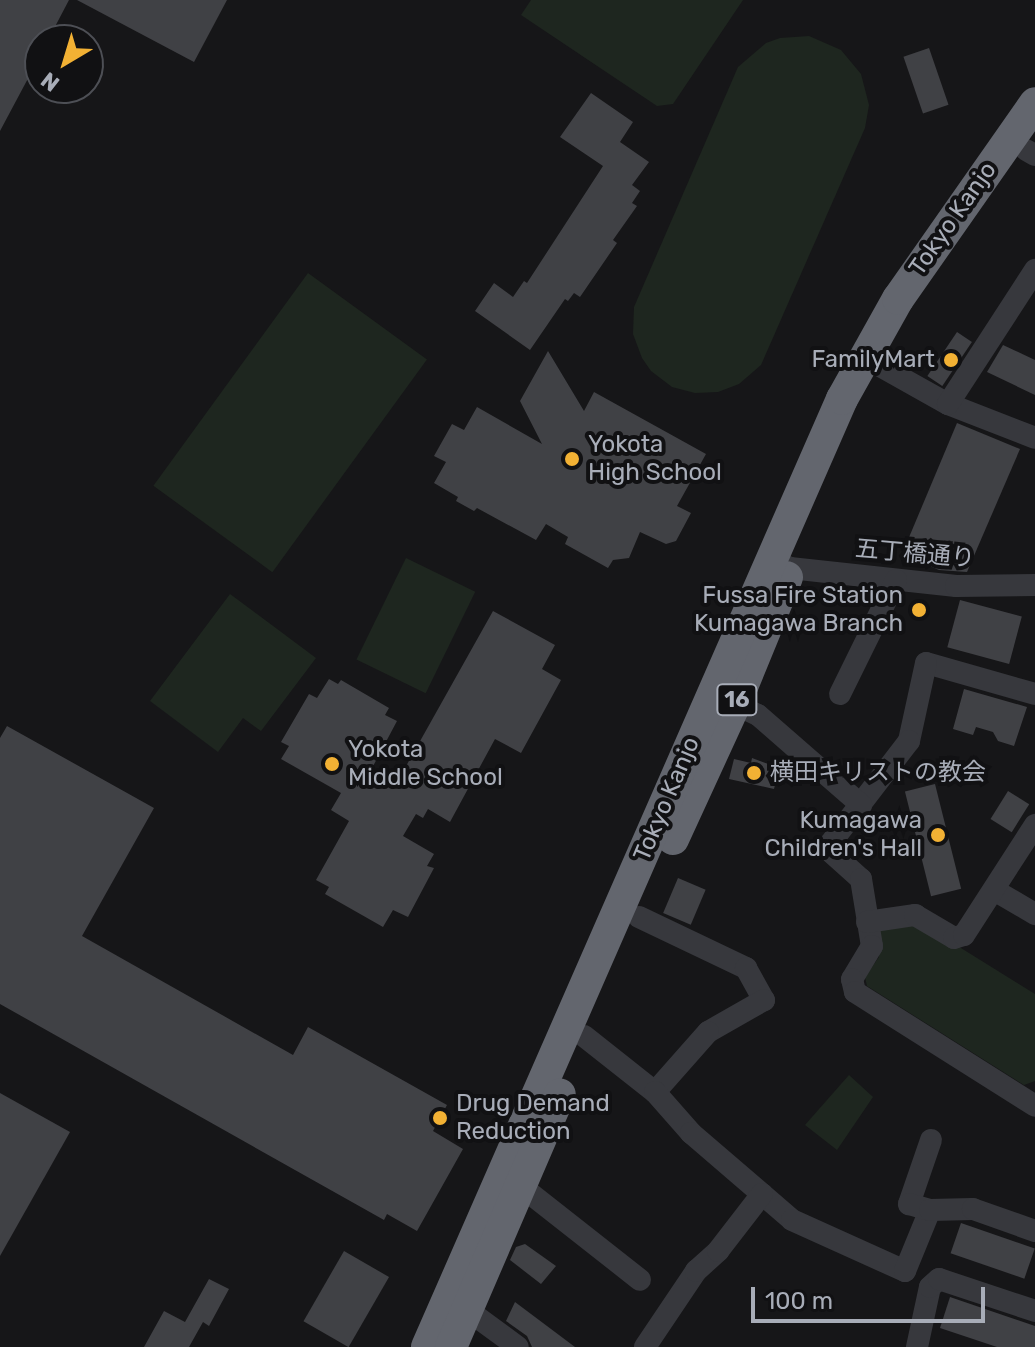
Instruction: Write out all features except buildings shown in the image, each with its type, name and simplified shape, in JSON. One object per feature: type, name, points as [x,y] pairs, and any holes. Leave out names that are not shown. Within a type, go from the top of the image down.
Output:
[{"type":"highway","name":"Tokyo Kanjo","points":[[451,1347],[584,1036],[735,704],[781,564],[842,399],[881,326],[1035,103]]},
{"type":"highway","name":"Tokyo Kanjo","points":[[427,1347],[781,564],[880,366],[925,294],[1032,147]]},
{"type":"street","points":[[948,404],[1035,270]]},
{"type":"street","points":[[880,366],[948,404],[1035,438]]},
{"type":"street","name":"五丁橋通り","points":[[781,564],[956,586],[1035,585]]},
{"type":"street","points":[[840,694],[896,580]]},
{"type":"street","points":[[1035,694],[926,663],[909,741],[830,844],[832,853],[861,879],[872,946],[852,979],[855,992],[1035,1106]]},
{"type":"street","points":[[735,704],[758,715],[861,805]]},
{"type":"street","points":[[867,922],[915,915],[954,938],[964,935],[1035,825]]},
{"type":"street","points":[[994,890],[1035,914]]},
{"type":"street","points":[[639,917],[746,968],[764,1000],[708,1032],[655,1092]]},
{"type":"street","points":[[584,1036],[655,1092],[691,1133],[792,1220],[905,1271],[930,1210]]},
{"type":"street","points":[[931,1140],[909,1204],[930,1210],[973,1209],[1035,1231]]},
{"type":"street","points":[[522,1187],[640,1280]]},
{"type":"street","points":[[645,1347],[696,1271],[718,1251],[762,1194]]},
{"type":"street","points":[[917,1347],[930,1287],[939,1279],[1035,1311]]},
{"type":"street","points":[[466,1309],[518,1347]]},
{"type":"shaded area","points":[[531,0],[743,0],[673,104],[657,106],[521,15]]},
{"type":"shaded area","points":[[809,36],[841,50],[861,74],[869,105],[865,128],[761,365],[739,384],[718,392],[695,393],[672,387],[651,371],[642,358],[633,334],[634,307],[738,67],[766,43],[780,38]]},
{"type":"shaded area","points":[[308,273],[427,359],[272,572],[153,486]]},
{"type":"shaded area","points":[[406,558],[475,592],[426,693],[356,660]]},
{"type":"shaded area","points":[[230,594],[316,658],[261,731],[243,718],[218,752],[150,701]]},
{"type":"shaded area","points":[[924,925],[1035,994],[1035,1081],[1024,1085],[867,986],[865,977],[879,957],[875,927]]},
{"type":"shaded area","points":[[849,1075],[873,1097],[837,1150],[805,1125]]},
{"type":"place","name":"FamilyMart","points":[[951,360]]},
{"type":"place","name":"Yokota High School","points":[[572,459]]},
{"type":"place","name":"Fussa Fire Station Kumagawa Branch","points":[[919,610]]},
{"type":"place","name":"Yokota Middle School","points":[[332,764]]},
{"type":"place","name":"横田キリストの教会","points":[[754,773]]},
{"type":"place","name":"Kumagawa Children's Hall","points":[[938,835]]},
{"type":"place","name":"Drug Demand Reduction","points":[[440,1118]]}]
